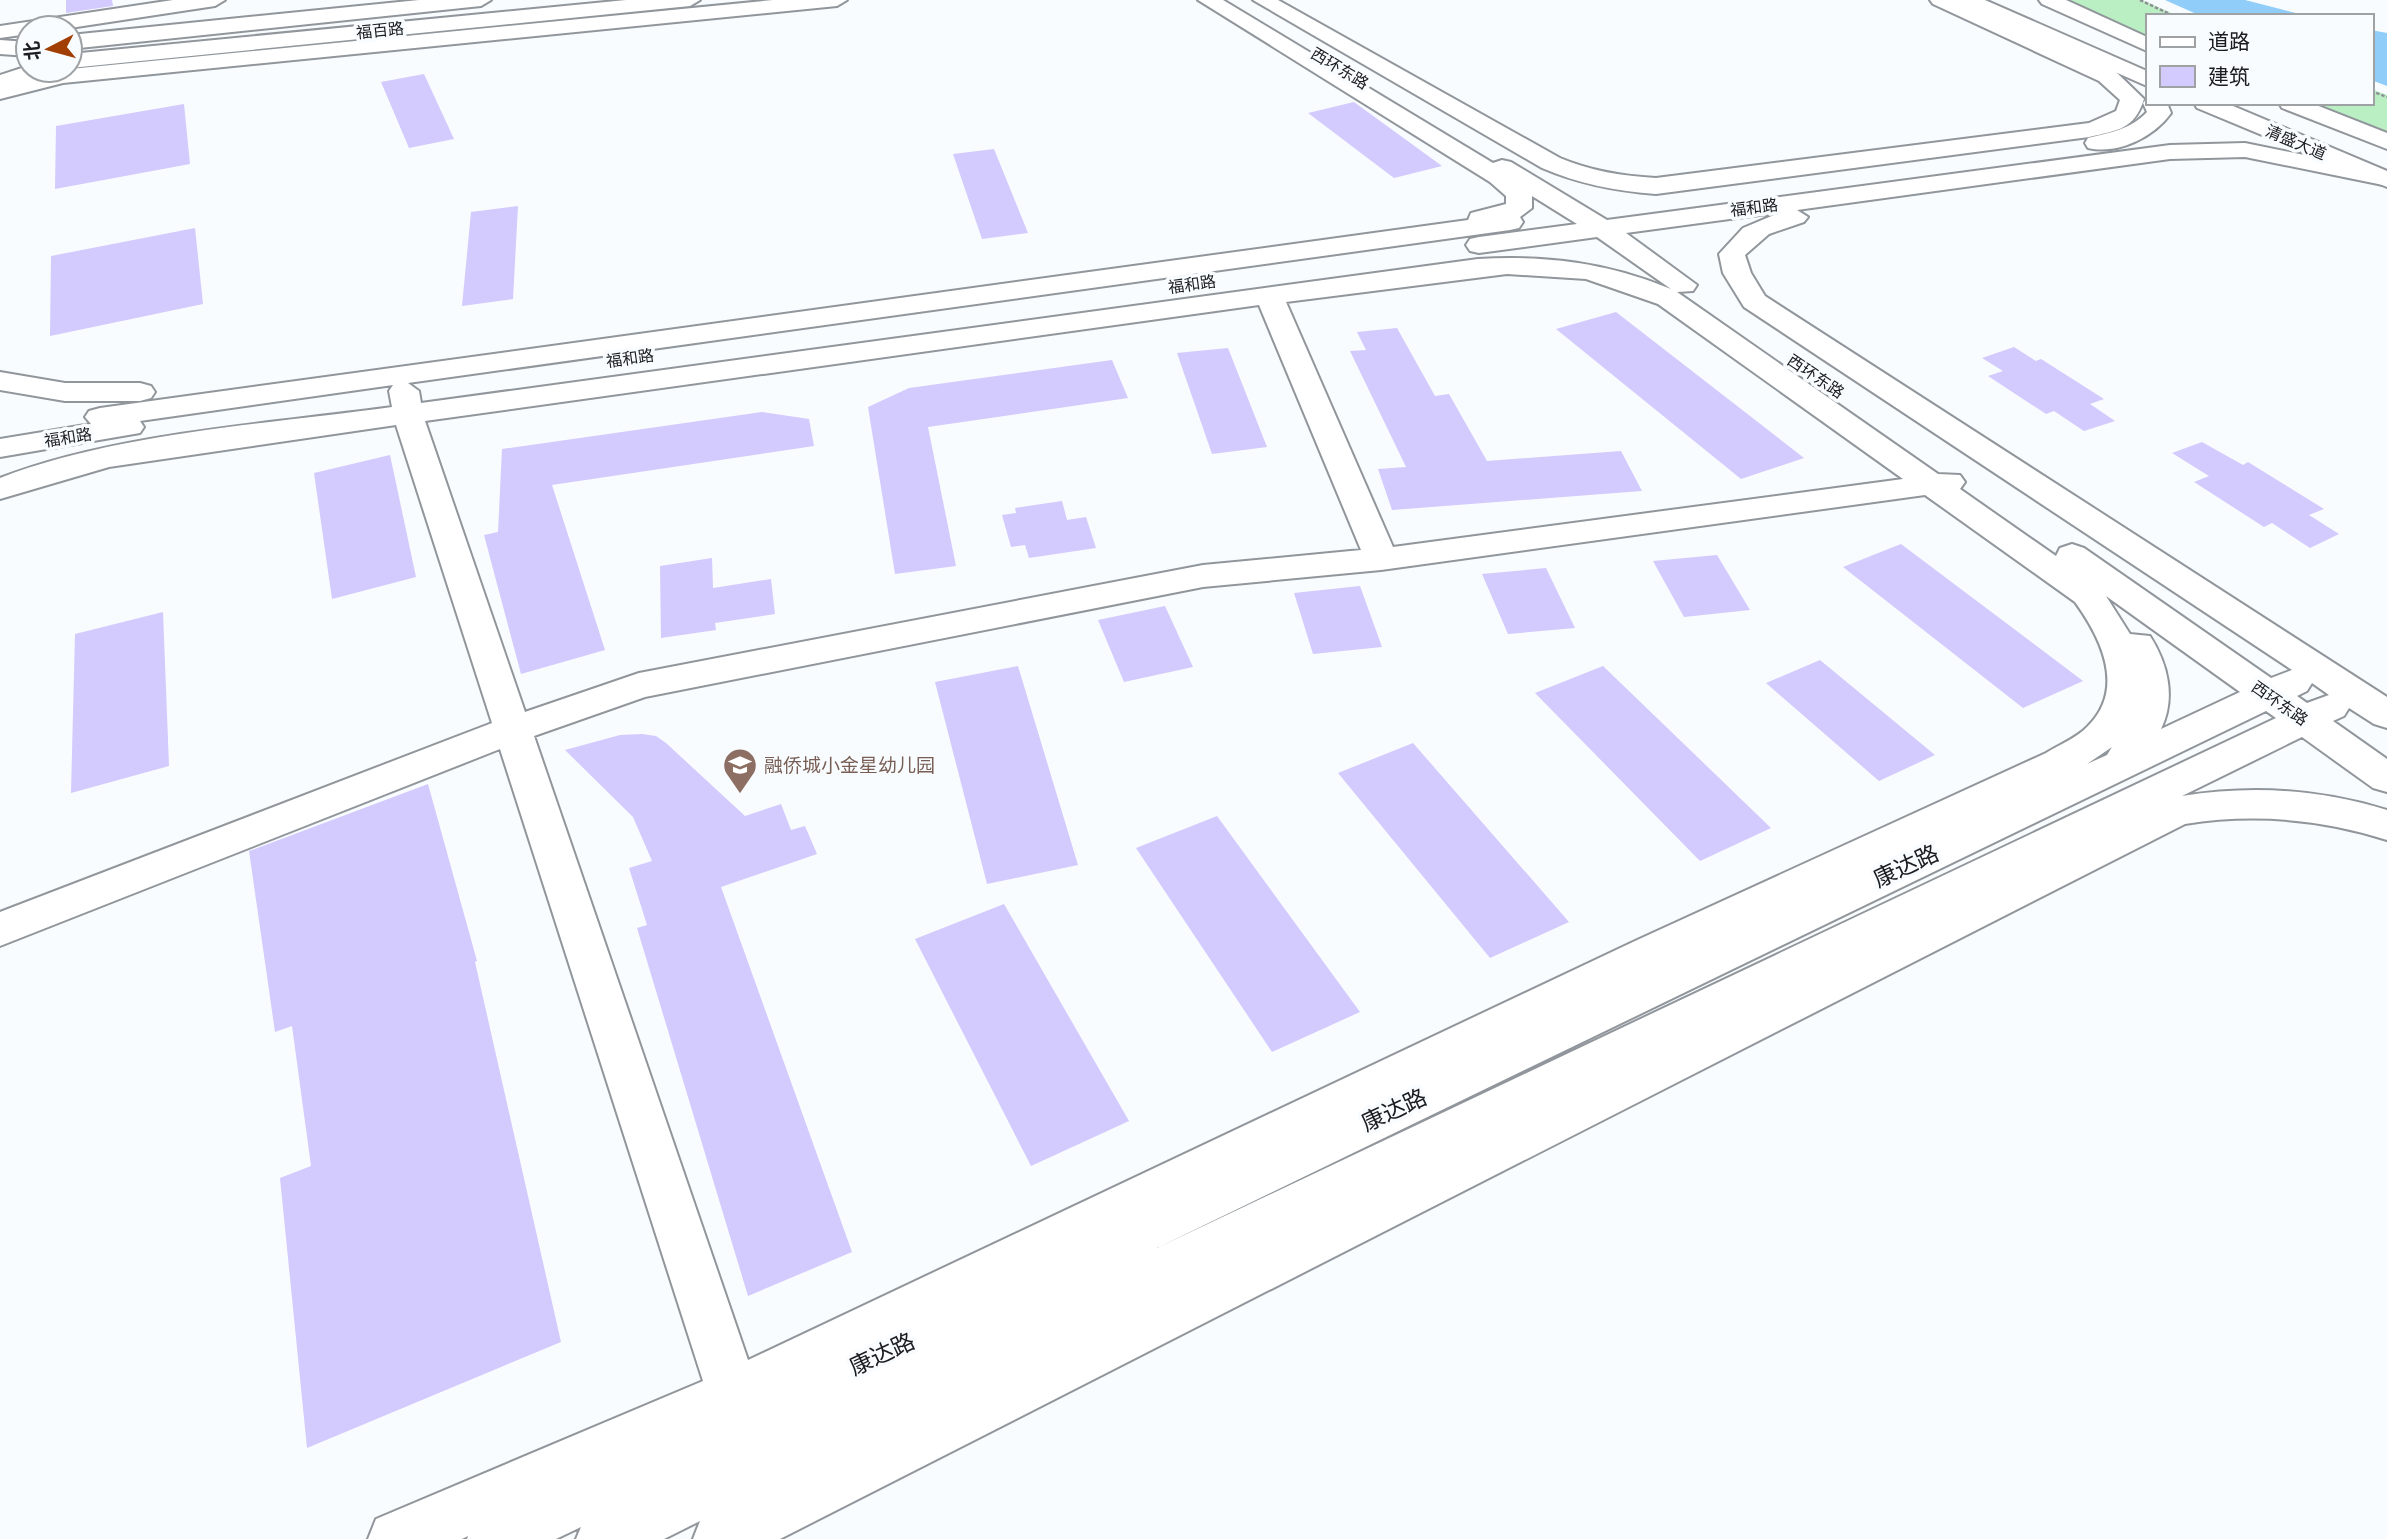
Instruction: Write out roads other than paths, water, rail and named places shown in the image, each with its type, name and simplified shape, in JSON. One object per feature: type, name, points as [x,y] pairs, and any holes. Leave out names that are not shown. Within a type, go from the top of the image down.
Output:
[{"type":"street","points":[[0,32],[215,0]]},
{"type":"street","points":[[84,40],[362,6],[481,0]]},
{"type":"street","name":"福百路","points":[[98,52],[590,0]]},
{"type":"street","name":"福百路","points":[[98,52],[690,0]]},
{"type":"street","points":[[0,92],[63,76],[837,0]]},
{"type":"street","points":[[0,381],[65,392],[169,391],[1501,216],[1519,208],[1519,194],[1499,177],[1208,0]]},
{"type":"street","name":"西环东路","points":[[1229,0],[1600,218],[1717,309],[1951,482],[2066,551],[2299,701],[2387,744]]},
{"type":"street","name":"西环东路","points":[[1248,0],[1768,324],[2299,701],[2387,778]]},
{"type":"street","points":[[1262,0],[1551,163],[1576,175],[1615,184],[1656,186],[2089,130],[2113,124],[2127,115],[2132,99],[2107,76],[1940,0]]},
{"type":"street","points":[[1967,0],[2146,79]]},
{"type":"street","points":[[2013,0],[2146,58]]},
{"type":"street","points":[[2049,0],[2146,45]]},
{"type":"street","points":[[84,50],[98,52]]},
{"type":"street","points":[[2081,51],[2146,94]]},
{"type":"street","points":[[84,57],[98,52]]},
{"type":"street","name":"福和路","points":[[0,430],[176,413],[1600,218],[2106,142],[2134,135],[2148,128],[2159,113],[2156,105]]},
{"type":"street","name":"清盛大道","points":[[2210,105],[2386,179]]},
{"type":"street","name":"清盛大道","points":[[2259,105],[2386,179]]},
{"type":"street","points":[[2295,105],[2387,142]]},
{"type":"street","name":"福和路","points":[[0,447],[176,413],[406,401],[1440,250],[1600,218],[1749,208],[2201,149],[2245,150],[2386,179]]},
{"type":"street","points":[[2386,179],[2246,164],[2158,167],[1777,219],[1752,232],[1732,254],[1737,274],[1754,301],[2387,715]]},
{"type":"street","points":[[1749,208],[1732,226],[1717,267],[1731,292],[1768,324]]},
{"type":"street","points":[[1440,250],[1539,258],[1602,268],[1646,278],[1717,309]]},
{"type":"street","points":[[0,489],[36,474],[104,456],[406,401],[1479,267],[1560,265],[1627,279],[1668,298],[1951,482],[2087,594],[2107,620],[2122,651],[2127,677],[2124,704],[2101,736],[2060,763],[1650,953],[738,1408],[397,1539]]},
{"type":"street","points":[[1269,295],[1381,558]]},
{"type":"street","points":[[406,401],[512,730],[738,1408]]},
{"type":"street","points":[[0,403],[176,413]]},
{"type":"street","points":[[0,475],[176,413]]},
{"type":"street","points":[[0,929],[512,730],[639,686],[1203,576],[1381,558],[1951,482]]},
{"type":"street","points":[[2066,551],[2107,593],[2128,625],[2140,651],[2153,696],[2150,721],[2120,765]]},
{"type":"street","name":"康达路","points":[[495,1539],[738,1408],[2120,765],[2299,701]]},
{"type":"street","name":"康达路","points":[[604,1539],[2162,787],[2299,701]]},
{"type":"street","points":[[2162,787],[2246,782],[2293,789],[2387,811]]},
{"type":"street","points":[[721,1539],[2177,811],[2228,802],[2280,802],[2372,819],[2387,825]]},
{"type":"water","points":[[2165,0],[2245,0],[2299,14],[2196,14]]},
{"type":"water","points":[[2373,30],[2387,33],[2387,86],[2373,81]]},
{"type":"place","name":"融侨城小金星幼儿园","points":[[740,795]]}]
